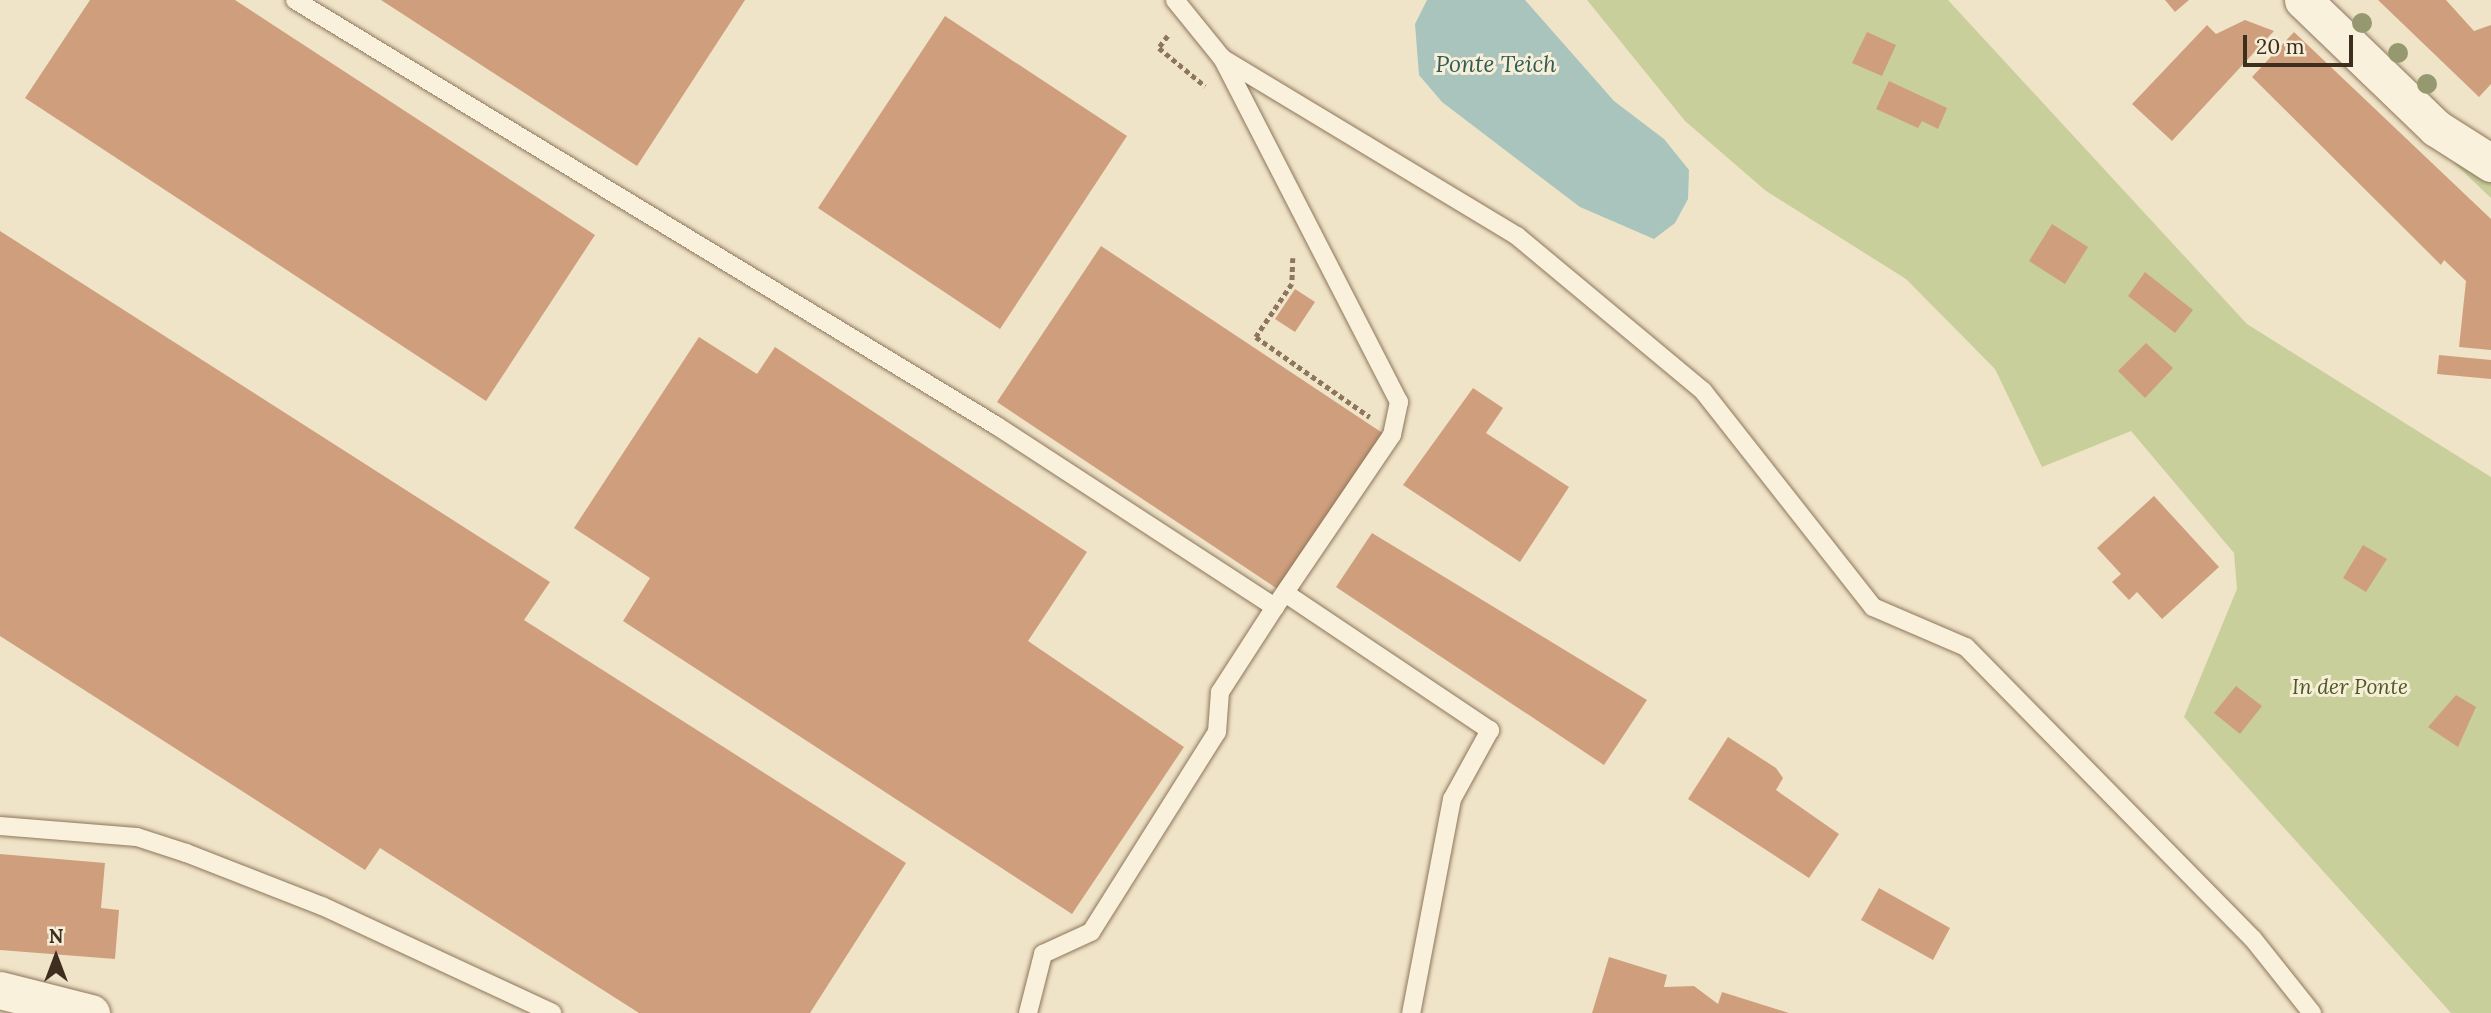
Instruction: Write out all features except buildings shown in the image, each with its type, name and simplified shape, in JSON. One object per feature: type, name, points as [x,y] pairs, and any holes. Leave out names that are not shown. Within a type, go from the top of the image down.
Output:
[{"type":"street","points":[[2302,0],[2436,128],[2491,163]]},
{"type":"street","points":[[0,990],[83,1011]]},
{"type":"lane","points":[[295,0],[997,426],[1490,730],[1452,799],[1412,1013]]},
{"type":"lane","points":[[1028,1013],[1044,954],[1091,932],[1217,732],[1220,692],[1392,435],[1399,402],[1222,58],[1180,6]]},
{"type":"lane","points":[[1222,58],[1517,236],[1703,391],[1873,607],[1966,647],[2253,939],[2312,1013]]},
{"type":"lane","points":[[0,826],[137,837],[186,853],[322,906],[552,1013]]},
{"type":"path","points":[[1180,6],[1159,48],[1209,90]]},
{"type":"path","points":[[1293,243],[1292,284],[1256,337],[1376,421],[1396,418]]},
{"type":"green space","name":"In der Ponte","points":[[1587,0],[1948,0],[2247,324],[2491,477],[2491,1013],[2451,1013],[2184,717],[2237,589],[2234,553],[2131,431],[2042,467],[1995,369],[1906,279],[1766,191],[1685,121]]},
{"type":"green space","points":[[2459,155],[2491,175],[2491,198],[2453,162]]},
{"type":"water","name":"Ponte Teich","points":[[1427,0],[1525,0],[1614,101],[1664,139],[1689,170],[1688,199],[1675,223],[1654,239],[1580,207],[1442,102],[1419,75],[1415,24]]}]
